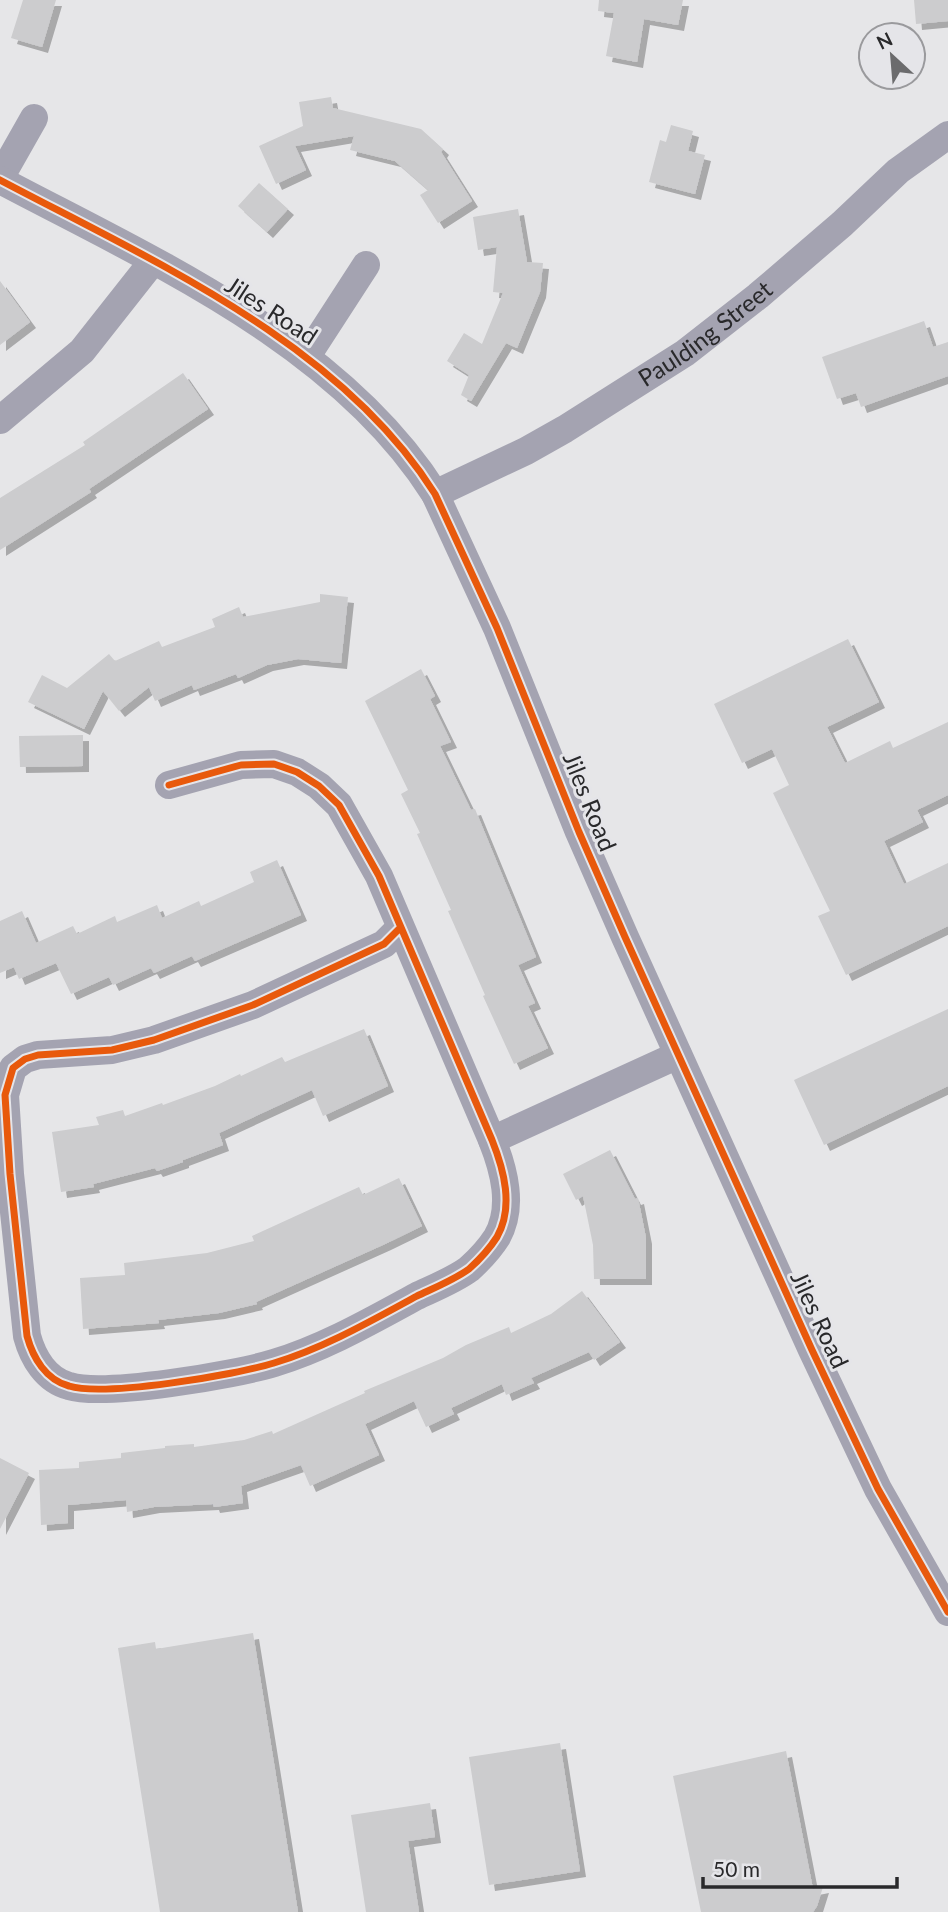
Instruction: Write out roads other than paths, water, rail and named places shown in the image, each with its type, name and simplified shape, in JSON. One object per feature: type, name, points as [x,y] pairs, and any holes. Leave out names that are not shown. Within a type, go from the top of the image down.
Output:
[{"type":"street","points":[[0,179],[34,118]]},
{"type":"street","name":"Paulding Street","points":[[435,494],[526,451],[685,353],[758,296],[842,224],[898,171],[948,135]]},
{"type":"street","name":"Jiles Road","points":[[0,179],[153,261],[307,356],[363,405],[435,494],[497,628],[579,832],[860,1452],[898,1526],[948,1612]]},
{"type":"street","points":[[0,420],[82,351],[153,261]]},
{"type":"street","points":[[307,356],[366,265]]},
{"type":"street","points":[[169,785],[241,765],[274,764],[297,772],[319,786],[339,806],[379,876],[492,1140],[503,1169],[506,1207],[498,1236],[467,1270],[351,1331],[296,1356],[233,1373],[115,1388],[68,1386],[50,1376],[31,1353],[27,1336],[5,1095],[13,1068],[25,1059],[38,1055],[112,1050],[154,1040],[253,1005],[384,944],[400,928]]},
{"type":"street","points":[[492,1140],[678,1055]]}]
